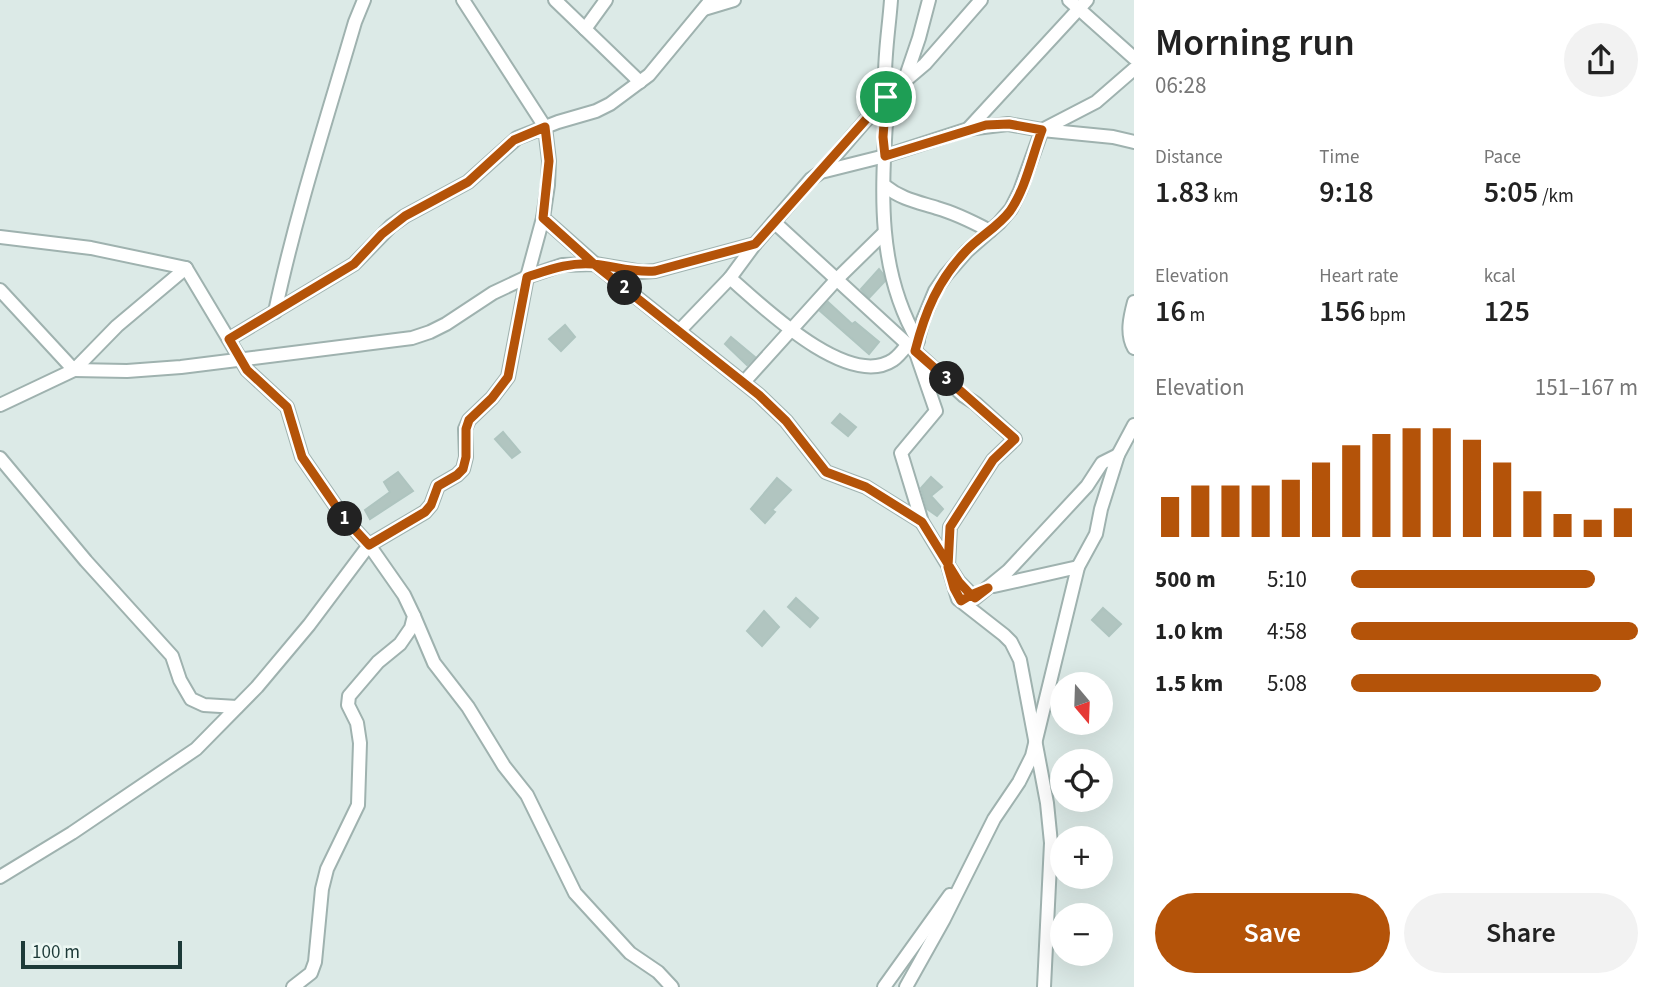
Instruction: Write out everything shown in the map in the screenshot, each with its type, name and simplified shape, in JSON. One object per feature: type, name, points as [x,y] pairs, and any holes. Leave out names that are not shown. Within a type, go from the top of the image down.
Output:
[{"type":"street","points":[[275,312],[288,249],[311,167],[364,0]]},
{"type":"street","points":[[0,877],[72,833],[196,749],[237,708],[309,625],[369,545],[425,512],[431,505],[438,486],[463,469],[469,420],[492,398],[508,377],[527,277],[543,218],[549,161],[545,127],[463,0]]},
{"type":"street","points":[[555,0],[640,82]]},
{"type":"street","points":[[585,29],[606,0]]},
{"type":"street","points":[[229,339],[354,264],[391,226],[414,210],[468,182],[514,140],[603,108],[649,75],[707,4],[734,0]]},
{"type":"street","points":[[891,0],[884,87],[884,233],[893,285],[936,411],[901,453],[922,522],[948,565],[954,588],[1016,649],[1024,677],[1047,803],[1051,843],[1044,987]]},
{"type":"street","points":[[904,82],[929,0]]},
{"type":"street","points":[[680,330],[730,278],[755,244],[811,179],[821,172],[886,97],[925,64],[981,0]]},
{"type":"street","points":[[968,129],[1079,3],[1134,58]]},
{"type":"street","points":[[730,278],[791,330],[832,355],[852,364],[872,366],[894,360],[914,345],[935,291],[967,251],[1011,209],[1042,130],[1096,102],[1134,69]]},
{"type":"street","points":[[821,172],[885,156],[968,129],[1009,124],[1042,130],[1089,133],[1134,142]]},
{"type":"street","points":[[885,187],[917,204],[937,208],[990,231]]},
{"type":"street","points":[[543,218],[594,264],[744,382],[786,421],[826,472],[866,487],[922,522]]},
{"type":"street","points":[[774,222],[914,345],[964,396],[1015,439],[993,460],[950,527],[948,565]]},
{"type":"street","points":[[744,382],[837,279],[884,233]]},
{"type":"street","points":[[0,237],[91,248],[186,268],[247,370],[287,407],[302,457],[344,518],[369,545],[404,595],[434,663],[468,707],[527,796],[575,892],[630,953],[658,972],[672,987]]},
{"type":"street","points":[[0,290],[74,370],[141,370],[241,361],[412,338],[430,332],[493,293],[562,265],[594,264],[628,271],[655,271],[755,244]]},
{"type":"street","points":[[0,405],[74,370],[117,327],[186,268]]},
{"type":"street","points":[[1134,302],[1129,324],[1134,348]]},
{"type":"street","points":[[906,987],[944,919],[994,819],[1032,756],[1079,567],[1096,534],[1118,455],[1134,425]]},
{"type":"street","points":[[988,588],[1008,571],[1087,486],[1102,463],[1118,455]]},
{"type":"street","points":[[0,458],[86,561],[172,656],[180,680],[191,699],[204,705],[237,708]]},
{"type":"street","points":[[966,598],[988,588],[1079,567]]},
{"type":"street","points":[[293,987],[311,973],[315,962],[321,889],[327,869],[358,805],[360,743],[357,723],[348,705],[349,696],[378,662],[400,644],[411,628],[414,616]]},
{"type":"street","points":[[884,987],[968,869]]},
{"type":"building","points":[[879,269],[885,281],[869,298],[861,289]]},
{"type":"building","points":[[828,302],[852,324],[855,322],[879,342],[869,354],[820,311]]},
{"type":"building","points":[[565,325],[575,337],[561,351],[549,339]]},
{"type":"building","points":[[731,337],[755,357],[747,365],[725,344]]},
{"type":"building","points":[[840,414],[856,427],[848,436],[832,423]]},
{"type":"building","points":[[503,432],[520,452],[512,458],[495,439]]},
{"type":"building","points":[[398,472],[413,491],[370,519],[365,510],[390,492],[384,482]]},
{"type":"building","points":[[931,477],[942,487],[931,496],[943,509],[937,516],[927,509],[921,488]]},
{"type":"building","points":[[777,478],[791,490],[772,510],[775,512],[765,523],[751,509]]},
{"type":"building","points":[[796,598],[818,618],[810,627],[788,607]]},
{"type":"building","points":[[1103,608],[1121,624],[1109,636],[1092,620]]},
{"type":"building","points":[[764,611],[779,627],[762,646],[747,631]]},
{"type":"route","points":[[886,97],[755,244],[655,271],[628,271],[594,264],[577,264],[562,265],[527,277],[508,377],[492,398],[469,420],[464,440],[466,457],[463,469],[438,486],[431,505],[425,512],[369,545],[344,518],[302,457],[287,407],[247,370],[229,339],[354,264],[391,226],[468,182],[514,140],[545,127],[549,161],[543,218],[594,264],[759,395],[786,421],[826,472],[866,487],[922,522],[948,565],[959,582],[971,595],[988,588],[975,598],[971,595],[961,601],[954,588],[948,565],[950,527],[993,460],[1015,439],[915,351],[923,320],[935,291],[967,251],[1011,209],[1042,130],[999,123],[986,125],[885,156],[883,137],[886,97]]}]
